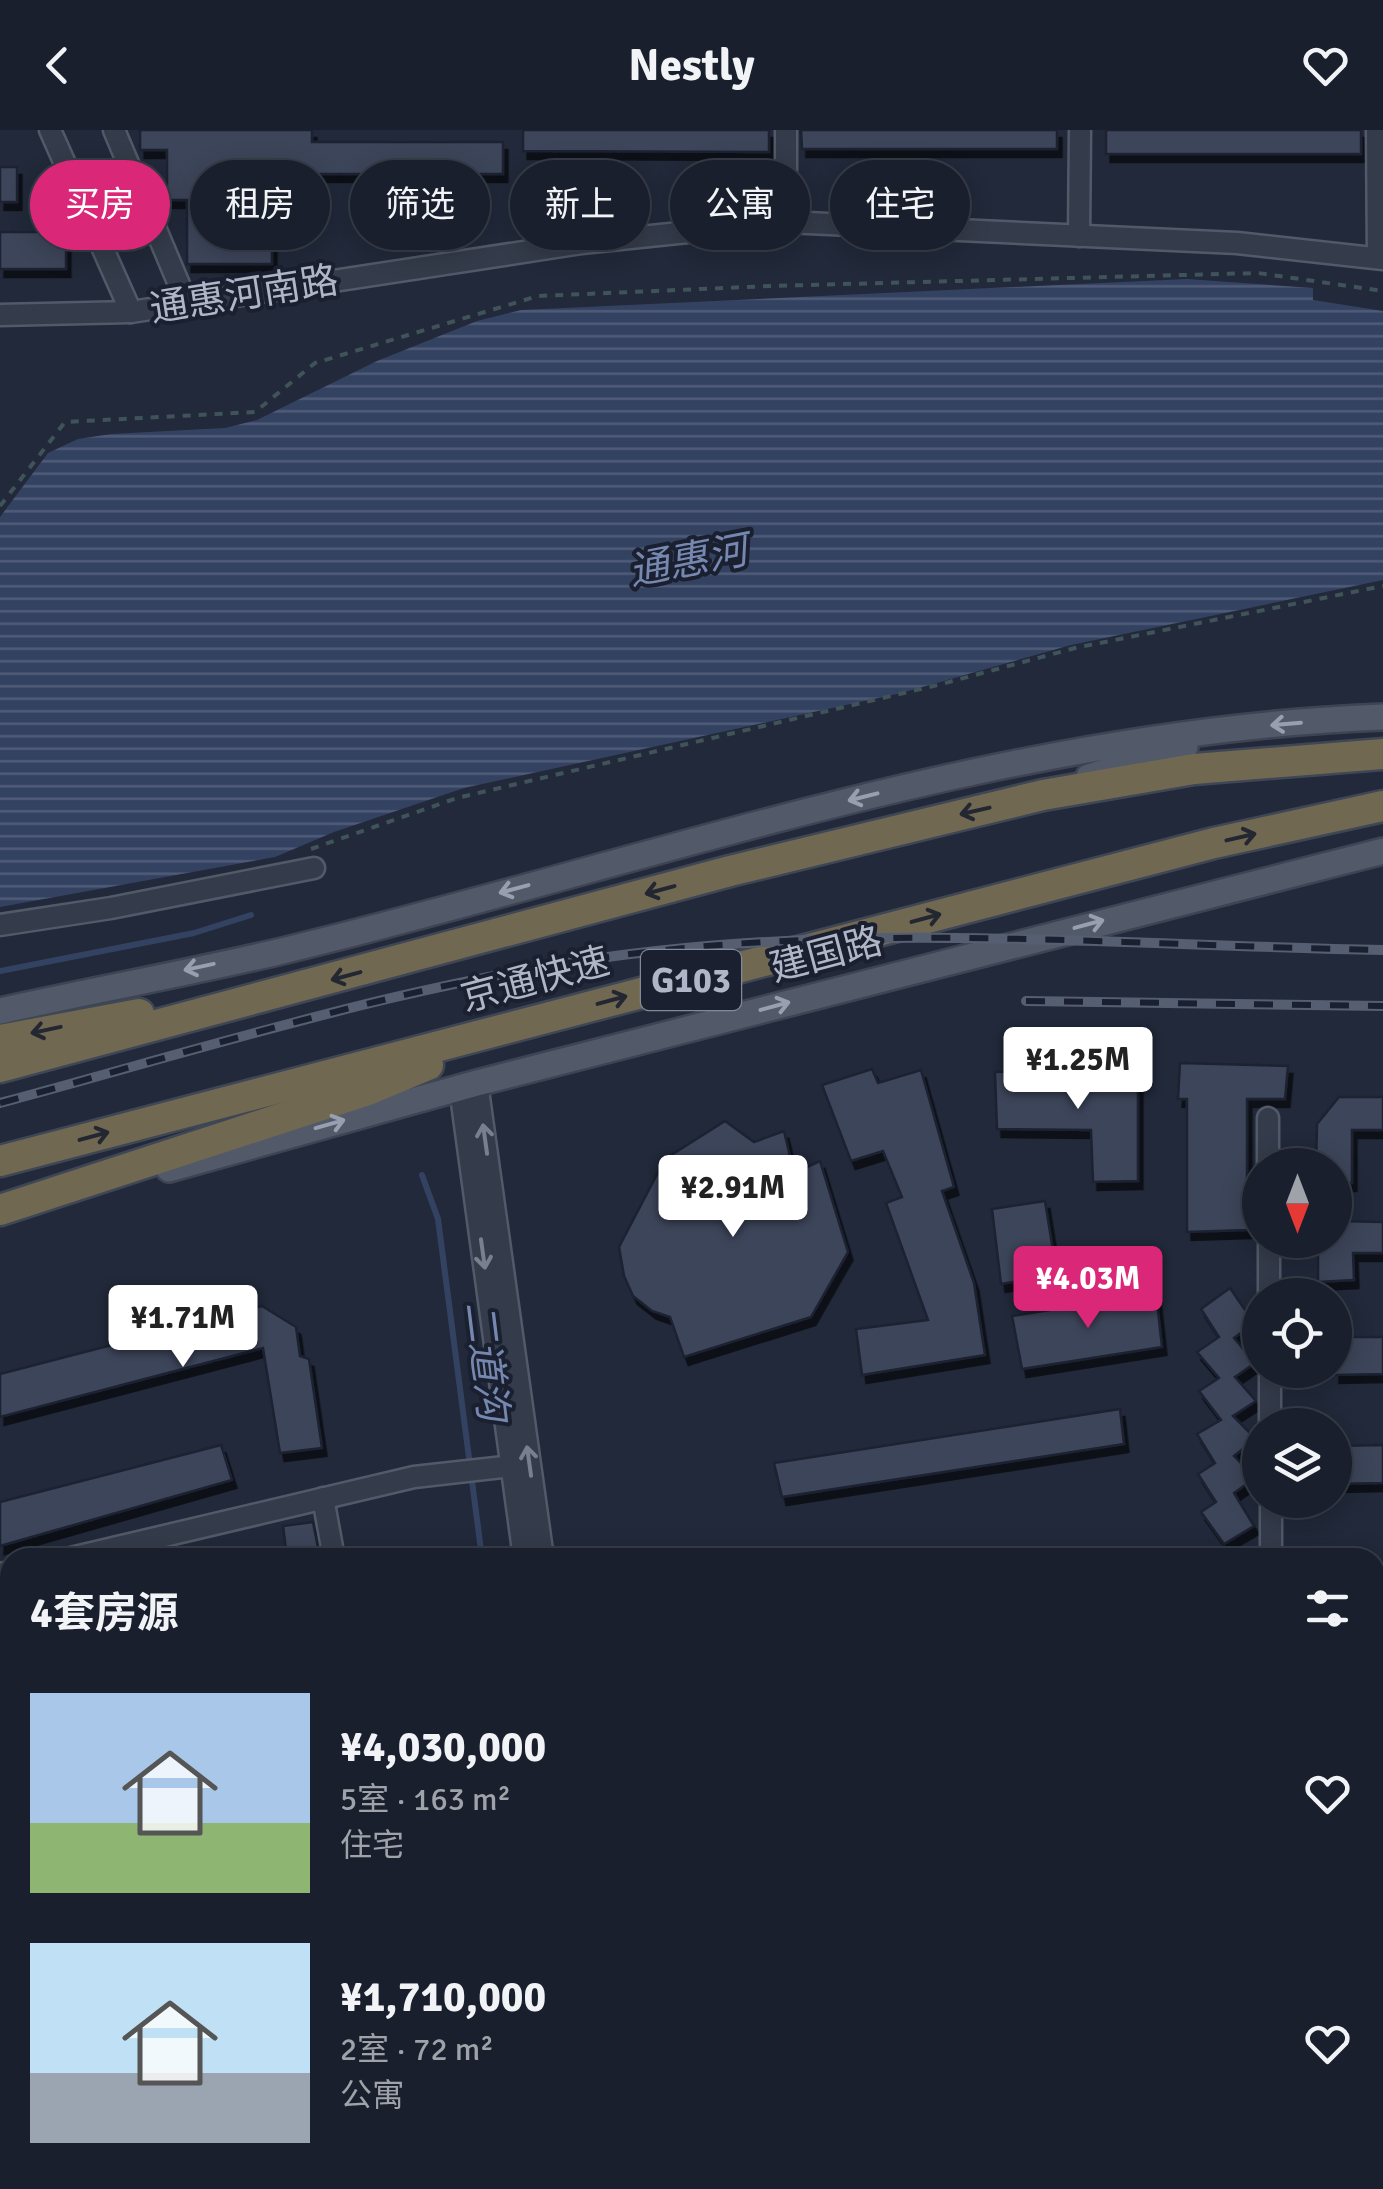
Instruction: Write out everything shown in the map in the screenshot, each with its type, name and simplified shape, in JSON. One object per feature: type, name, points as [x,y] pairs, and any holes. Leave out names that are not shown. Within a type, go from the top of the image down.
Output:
[{"type":"highway","name":"京通快速","points":[[0,1067],[730,871],[1043,795],[1194,769],[1383,754]]},
{"type":"highway","name":"京通快速","points":[[0,1160],[1214,843],[1383,806]]},
{"type":"highway","points":[[0,1040],[86,1022],[280,994]]},
{"type":"highway","points":[[0,1213],[368,1090],[540,1019]]},
{"type":"main road","points":[[0,1011],[280,952],[900,787],[1036,757],[1186,733],[1383,717]]},
{"type":"main road","points":[[1043,795],[1109,770],[1247,728]]},
{"type":"main road","name":"建国路","points":[[0,1213],[468,1086],[1383,851]]},
{"type":"street","points":[[50,130],[131,312]]},
{"type":"street","points":[[114,130],[186,302]]},
{"type":"street","points":[[786,130],[786,160]]},
{"type":"street","points":[[1080,130],[1080,236]]},
{"type":"street","points":[[1377,130],[1380,258]]},
{"type":"street","name":"通惠河南路","points":[[810,223],[1238,244],[1380,258]]},
{"type":"street","name":"通惠河南路","points":[[0,316],[131,312],[582,244],[670,235]]},
{"type":"street","points":[[0,925],[314,868]]},
{"type":"street","points":[[468,1086],[523,1548]]},
{"type":"street","points":[[468,1086],[540,1548]]},
{"type":"street","points":[[1268,1118],[1268,1148]]},
{"type":"street","points":[[113,1548],[439,1472],[512,1466]]},
{"type":"street","points":[[323,1498],[332,1548]]},
{"type":"street","points":[[1271,1518],[1271,1548]]},
{"type":"path","points":[[0,506],[65,422],[255,412],[315,363],[538,296],[1258,273],[1383,291]]},
{"type":"path","points":[[292,872],[300,854],[326,842],[457,798],[919,690],[1075,648],[1383,586]]},
{"type":"water","name":"通惠河","points":[[1187,279],[1313,288],[1313,300],[1383,311],[1383,580],[1071,645],[901,693],[464,788],[334,832],[275,857],[0,907],[0,517],[48,453],[78,439],[225,428],[257,420],[377,361],[477,321],[521,310]]},
{"type":"building","points":[[140,130],[312,130],[312,142],[503,142],[503,174],[490,174],[490,160],[350,160],[350,174],[330,174],[330,160],[190,160],[190,250],[272,250],[272,264],[187,264],[187,200],[170,200],[167,150],[140,150]]},
{"type":"building","points":[[523,130],[769,130],[769,152],[523,151]]},
{"type":"building","points":[[801,130],[1057,130],[1057,149],[802,149]]},
{"type":"building","points":[[1106,130],[1361,130],[1361,154],[1106,154]]},
{"type":"building","points":[[0,167],[17,167],[17,202],[0,202]]},
{"type":"building","points":[[0,232],[30,232],[30,250],[66,250],[66,269],[0,269]]},
{"type":"building","points":[[1180,1063],[1288,1066],[1285,1099],[1247,1099],[1247,1148],[1242,1148],[1242,1230],[1187,1232],[1187,1099],[1178,1099]]},
{"type":"building","points":[[872,1069],[878,1083],[921,1070],[954,1187],[942,1191],[974,1283],[985,1355],[862,1375],[856,1329],[928,1320],[886,1203],[902,1197],[883,1151],[851,1161],[822,1085]]},
{"type":"building","points":[[1138,1069],[1138,1181],[1093,1182],[1091,1130],[997,1129],[995,1072]]},
{"type":"building","points":[[1339,1097],[1383,1097],[1383,1130],[1352,1130],[1352,1148],[1316,1148],[1317,1124]]},
{"type":"building","points":[[725,1121],[754,1142],[784,1131],[794,1173],[820,1161],[848,1252],[811,1317],[684,1357],[670,1317],[652,1311],[633,1296],[624,1276],[619,1247],[665,1159]]},
{"type":"building","points":[[1045,1201],[1057,1275],[1001,1284],[992,1209]]},
{"type":"building","points":[[1352,1221],[1383,1222],[1383,1253],[1353,1253],[1354,1280],[1318,1278],[1318,1258],[1352,1258]]},
{"type":"building","points":[[1230,1288],[1242,1306],[1242,1332],[1234,1338],[1242,1348],[1242,1372],[1235,1377],[1256,1401],[1233,1416],[1242,1425],[1242,1450],[1234,1456],[1242,1464],[1242,1487],[1234,1493],[1242,1506],[1242,1518],[1249,1518],[1254,1526],[1224,1544],[1201,1512],[1216,1502],[1198,1474],[1215,1463],[1197,1434],[1221,1420],[1199,1391],[1219,1378],[1197,1352],[1219,1337],[1201,1309]]},
{"type":"building","points":[[1156,1293],[1162,1347],[1022,1369],[1012,1316]]},
{"type":"building","points":[[262,1306],[296,1327],[300,1356],[309,1359],[322,1448],[280,1453],[263,1348],[0,1417],[0,1374]]},
{"type":"building","points":[[1352,1337],[1383,1337],[1383,1374],[1352,1375]]},
{"type":"building","points":[[1120,1409],[1124,1444],[782,1497],[774,1463]]},
{"type":"building","points":[[221,1445],[232,1480],[0,1546],[0,1502]]},
{"type":"building","points":[[1383,1445],[1383,1483],[1352,1484],[1352,1446]]},
{"type":"building","points":[[313,1522],[318,1548],[286,1548],[283,1526]]},
{"type":"waterway","name":"二道沟","points":[[0,971],[194,933],[251,915]]},
{"type":"waterway","name":"二道沟","points":[[422,1175],[438,1219],[481,1548]]},
{"type":"railway","points":[[0,1103],[407,994],[572,962],[656,951],[747,943],[928,938],[1383,950]]},
{"type":"railway","points":[[1026,1001],[1383,1006]]}]
